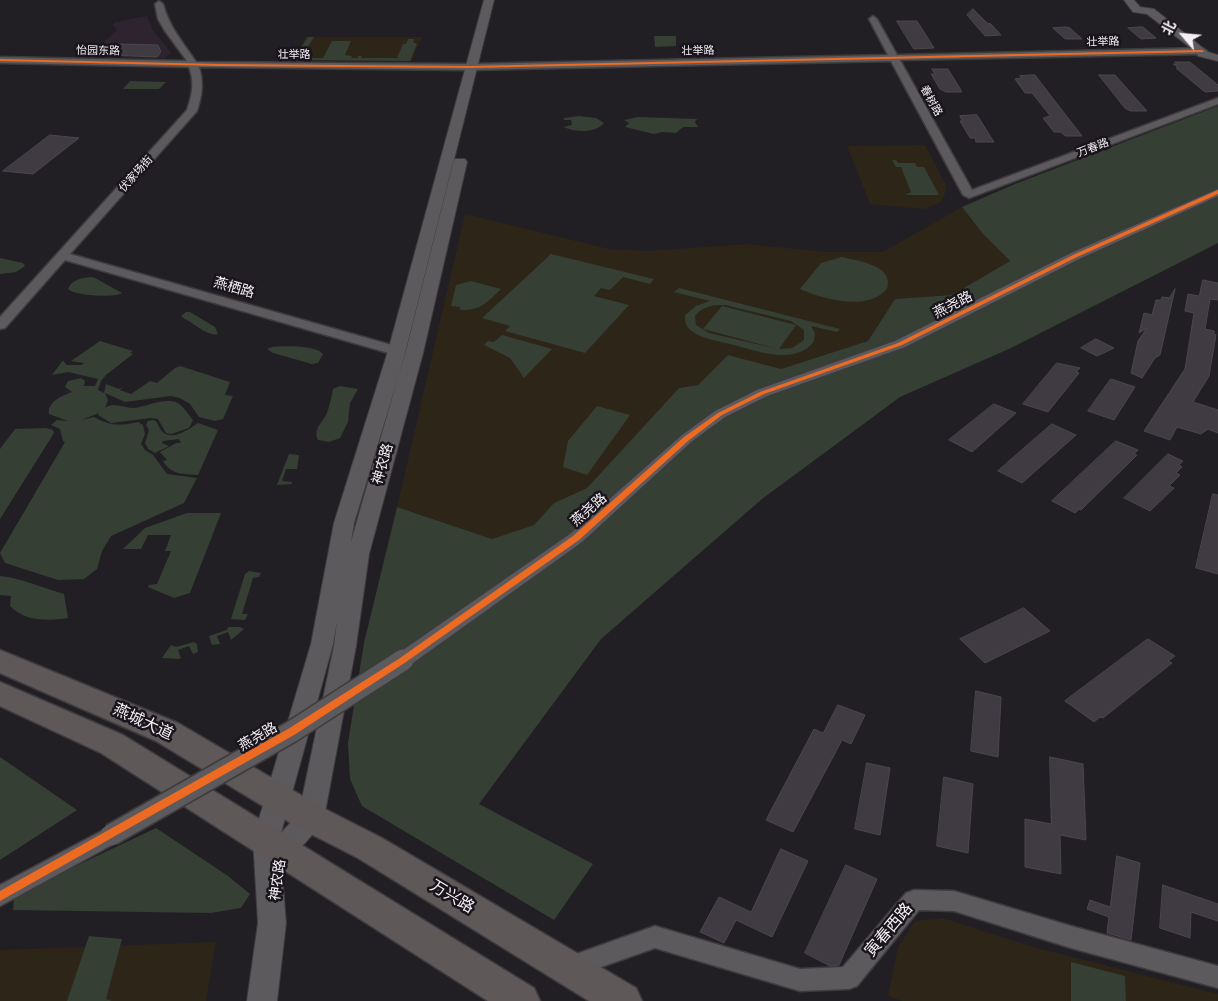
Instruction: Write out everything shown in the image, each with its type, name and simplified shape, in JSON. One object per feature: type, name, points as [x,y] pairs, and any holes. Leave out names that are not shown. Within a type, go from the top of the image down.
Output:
[{"type":"main road","name":"燕城大道","points":[[0,661],[167,732],[278,798]]},
{"type":"main road","points":[[0,694],[112,744],[274,844],[521,1001]]},
{"type":"main road","name":"万兴路","points":[[278,798],[311,818],[370,848],[623,1001]]},
{"type":"street","name":"神农路","points":[[274,844],[311,818],[345,646],[358,554],[414,353],[477,67],[489,0]]},
{"type":"street","name":"神农路","points":[[262,1001],[272,923],[274,844],[278,798],[322,644],[344,523],[396,351],[477,67],[500,0]]},
{"type":"street","points":[[1129,0],[1137,10],[1150,11],[1202,51],[1202,54],[1218,58]]},
{"type":"street","points":[[159,4],[160,16],[195,64]]},
{"type":"street","name":"春树路","points":[[873,19],[969,196]]},
{"type":"street","name":"壮举路","points":[[195,64],[477,67],[1202,51]]},
{"type":"street","name":"怡园东路","points":[[0,60],[195,64]]},
{"type":"street","name":"伏家场街","points":[[0,325],[192,111],[195,104],[198,77],[195,64]]},
{"type":"street","name":"万春路","points":[[969,196],[1218,101]]},
{"type":"street","name":"燕尧路","points":[[0,896],[291,732],[403,660],[576,538],[686,439],[720,414],[762,393],[900,344],[1075,256],[1218,192]]},
{"type":"street","name":"燕栖路","points":[[63,256],[396,351]]},
{"type":"street","name":"寅春西路","points":[[569,968],[655,937],[800,980],[849,978],[914,900],[954,902],[1071,937],[1218,977]]},
{"type":"shaded area","points":[[147,16],[152,29],[171,53],[165,58],[88,57],[117,30],[113,24],[115,22]]},
{"type":"shaded area","points":[[306,37],[422,37],[411,62],[291,60]]},
{"type":"shaded area","points":[[925,145],[945,183],[946,191],[941,202],[924,209],[870,204],[847,146]]},
{"type":"shaded area","points":[[962,207],[983,234],[1010,261],[952,295],[895,299],[868,341],[781,369],[728,355],[698,385],[679,388],[587,488],[554,503],[534,525],[492,539],[397,507],[465,214],[609,249],[648,251],[748,244],[825,252],[883,252]]},
{"type":"shaded area","points":[[943,918],[1033,947],[1218,994],[1218,1001],[902,1001],[888,996],[898,947],[915,921]]},
{"type":"shaded area","points":[[216,942],[206,1001],[0,1001],[0,950]]},
{"type":"green space","points":[[654,36],[676,36],[676,46],[655,47]]},
{"type":"green space","points":[[308,37],[314,37],[301,58],[323,58],[332,41],[351,41],[345,55],[352,56],[351,58],[362,56],[361,58],[397,58],[403,44],[406,44],[408,39],[414,39],[413,42],[417,44],[410,61],[293,60]]},
{"type":"green space","points":[[130,81],[166,82],[159,89],[123,89]]},
{"type":"green space","points":[[1218,106],[1218,243],[1011,348],[900,397],[762,499],[601,639],[479,804],[593,864],[554,920],[362,806],[350,779],[348,743],[364,643],[397,507],[492,539],[534,525],[554,503],[587,488],[679,388],[698,385],[728,355],[781,369],[868,341],[895,299],[952,295],[1010,261],[983,234],[962,207],[1015,184]]},
{"type":"green space","points":[[579,116],[596,118],[604,123],[600,127],[585,131],[563,127],[572,125],[571,120],[564,120],[564,118]]},
{"type":"green space","points":[[638,117],[697,119],[695,122],[698,127],[683,127],[676,133],[662,132],[654,134],[625,127],[629,123],[624,120]]},
{"type":"green space","points":[[892,160],[896,160],[898,163],[915,163],[917,167],[924,167],[939,195],[905,195],[911,192],[901,167],[896,167]]},
{"type":"green space","points":[[551,254],[654,279],[650,284],[623,277],[610,290],[601,288],[594,296],[629,305],[585,353],[505,331],[510,326],[482,318]]},
{"type":"green space","points":[[842,257],[880,269],[888,281],[887,289],[878,296],[857,302],[832,299],[800,289],[821,263]]},
{"type":"green space","points":[[0,258],[23,263],[25,266],[16,272],[0,274]]},
{"type":"green space","points":[[91,277],[122,293],[118,295],[95,296],[68,289],[74,282]]},
{"type":"green space","points":[[471,281],[501,289],[488,302],[473,309],[460,310],[460,307],[451,306],[456,285]]},
{"type":"green space","points":[[679,288],[840,329],[837,332],[811,326],[815,333],[814,341],[806,349],[786,355],[762,353],[706,338],[693,332],[686,325],[685,315],[696,306],[710,301],[674,292]],"holes":[[[725,305],[791,321],[804,330],[804,340],[792,348],[779,349],[796,325],[722,306],[703,329],[778,349],[709,333],[696,325],[695,316],[701,310],[708,307]]]},
{"type":"green space","points":[[186,312],[190,312],[215,327],[218,334],[209,333],[183,318],[181,316]]},
{"type":"green space","points":[[502,335],[552,349],[524,378],[510,358],[484,345],[488,341],[494,342]]},
{"type":"green space","points":[[100,341],[133,351],[130,353],[133,354],[101,381],[98,390],[104,393],[106,384],[119,389],[124,387],[120,390],[131,394],[150,381],[157,383],[180,366],[230,382],[225,395],[233,396],[223,419],[215,421],[199,417],[190,404],[180,398],[171,396],[125,402],[105,393],[108,400],[105,408],[116,405],[135,408],[167,401],[180,404],[193,420],[189,428],[171,434],[166,433],[158,419],[151,418],[111,423],[98,415],[99,413],[81,420],[94,417],[105,422],[115,424],[138,422],[143,425],[145,434],[141,444],[145,450],[153,455],[167,474],[197,478],[184,503],[111,536],[102,551],[97,569],[84,579],[58,580],[5,563],[0,553],[65,442],[63,441],[60,429],[51,425],[57,420],[68,421],[49,414],[50,406],[56,400],[72,392],[65,387],[68,381],[81,378],[85,381],[84,386],[95,386],[98,379],[68,372],[52,375],[64,359],[63,361],[67,365],[82,365],[84,363],[71,361]]},
{"type":"green space","points":[[291,346],[306,348],[323,354],[318,363],[312,364],[273,353],[267,349]]},
{"type":"green space","points":[[340,386],[358,389],[350,403],[348,422],[340,438],[329,442],[318,440],[318,428],[328,410],[333,389]]},
{"type":"green space","points":[[597,406],[630,415],[587,475],[563,467],[568,441]]},
{"type":"green space","points":[[154,420],[162,432],[168,435],[182,433],[198,423],[218,430],[198,475],[174,471],[166,466],[163,461],[167,460],[160,452],[176,443],[181,443],[179,439],[163,441],[162,443],[169,446],[155,453],[148,449],[145,443],[149,430],[146,425],[148,421]]},
{"type":"green space","points":[[46,428],[53,430],[54,433],[0,519],[0,449],[15,429]]},
{"type":"green space","points":[[289,454],[299,455],[297,469],[286,469],[282,481],[292,482],[292,484],[277,485]]},
{"type":"green space","points":[[187,513],[221,513],[190,593],[174,598],[148,587],[149,585],[157,584],[171,551],[165,551],[171,535],[148,535],[141,549],[123,549],[145,528]]},
{"type":"green space","points":[[249,571],[261,573],[259,577],[253,578],[242,614],[248,614],[245,620],[231,619],[245,574]]},
{"type":"green space","points":[[0,576],[24,581],[64,594],[68,618],[37,619],[30,618],[16,611],[10,606],[11,596],[0,595]]},
{"type":"green space","points":[[228,627],[244,629],[231,640],[228,632],[217,636],[220,644],[212,645],[209,636],[227,630]]},
{"type":"green space","points":[[194,642],[197,644],[198,652],[193,654],[189,646],[178,650],[181,658],[179,659],[162,658],[171,645],[176,647]]},
{"type":"green space","points":[[0,757],[77,810],[0,860]]},
{"type":"green space","points":[[156,828],[228,876],[250,894],[241,908],[211,913],[13,910],[14,898],[23,891]]},
{"type":"green space","points":[[89,936],[122,939],[106,999],[112,1001],[67,1001]]},
{"type":"green space","points":[[1071,962],[1125,976],[1126,1001],[1071,1001]]},
{"type":"building","points":[[973,9],[1001,35],[985,36],[967,15]]},
{"type":"building","points":[[897,21],[917,21],[934,48],[914,49]]},
{"type":"building","points":[[1067,27],[1082,39],[1065,39],[1053,28]]},
{"type":"building","points":[[1143,27],[1156,38],[1141,39],[1128,28]]},
{"type":"building","points":[[119,44],[158,45],[161,52],[157,57],[108,55]]},
{"type":"building","points":[[1175,62],[1190,62],[1218,85],[1218,91],[1205,92],[1176,68],[1179,68],[1173,64],[1177,64]]},
{"type":"building","points":[[932,69],[948,69],[962,92],[946,92],[940,89],[931,74],[935,74]]},
{"type":"building","points":[[1035,75],[1082,136],[1065,136],[1061,132],[1054,132],[1043,118],[1050,116],[1048,113],[1032,93],[1025,93],[1015,79],[1022,78],[1020,76]]},
{"type":"building","points":[[1099,75],[1115,75],[1147,111],[1130,111],[1125,108]]},
{"type":"building","points":[[977,115],[994,142],[976,142],[975,138],[970,138],[960,121],[962,121],[960,116]]},
{"type":"building","points":[[50,135],[79,138],[33,174],[3,171]]},
{"type":"building","points":[[1203,280],[1218,283],[1218,300],[1210,299],[1205,329],[1214,331],[1216,335],[1209,376],[1193,402],[1218,410],[1218,433],[1208,429],[1201,434],[1177,427],[1170,440],[1144,431],[1185,369],[1194,313],[1185,311],[1188,294],[1199,296]]},
{"type":"building","points":[[1175,289],[1160,355],[1155,358],[1142,378],[1131,373],[1138,341],[1147,328],[1139,333],[1144,313],[1152,315],[1156,300],[1161,300],[1162,297],[1169,298]]},
{"type":"building","points":[[1096,339],[1114,348],[1097,356],[1081,348]]},
{"type":"building","points":[[1057,363],[1080,368],[1076,372],[1079,373],[1048,412],[1023,404]]},
{"type":"building","points":[[1111,379],[1135,387],[1114,420],[1088,411]]},
{"type":"building","points":[[994,404],[1016,413],[972,452],[949,440]]},
{"type":"building","points":[[1052,424],[1076,435],[1022,483],[998,471]]},
{"type":"building","points":[[1116,441],[1138,450],[1134,454],[1137,455],[1081,510],[1079,509],[1075,513],[1052,501]]},
{"type":"building","points":[[1168,454],[1183,461],[1179,465],[1182,467],[1176,473],[1180,475],[1169,486],[1174,488],[1150,511],[1124,498]]},
{"type":"building","points":[[1213,494],[1218,495],[1218,574],[1196,568]]},
{"type":"building","points":[[1024,608],[1050,631],[985,663],[960,639]]},
{"type":"building","points":[[1148,639],[1175,656],[1168,661],[1172,663],[1103,718],[1100,717],[1094,722],[1065,701]]},
{"type":"building","points":[[976,691],[1001,697],[998,757],[971,751]]},
{"type":"building","points":[[838,705],[865,715],[851,744],[842,740],[793,832],[766,820],[814,729],[823,733]]},
{"type":"building","points":[[1050,757],[1083,764],[1086,840],[1060,835],[1061,874],[1025,867],[1025,819],[1051,824]]},
{"type":"building","points":[[867,763],[890,768],[880,835],[855,829]]},
{"type":"building","points":[[944,777],[973,784],[968,853],[937,846]]},
{"type":"building","points":[[781,849],[808,861],[772,937],[736,920],[724,943],[700,932],[719,897],[751,912]]},
{"type":"building","points":[[1117,856],[1140,863],[1131,940],[1107,933],[1109,917],[1087,909],[1090,900],[1110,907]]},
{"type":"building","points":[[846,865],[877,879],[839,965],[830,966],[805,953]]},
{"type":"building","points":[[1163,885],[1218,904],[1218,921],[1191,912],[1190,938],[1160,928]]},
{"type":"cycle path","points":[[0,60],[219,65],[470,67],[1202,51]]},
{"type":"cycle path","points":[[0,896],[291,732],[403,660],[576,538],[686,439],[720,414],[762,393],[900,344],[1075,256],[1218,192]]}]
